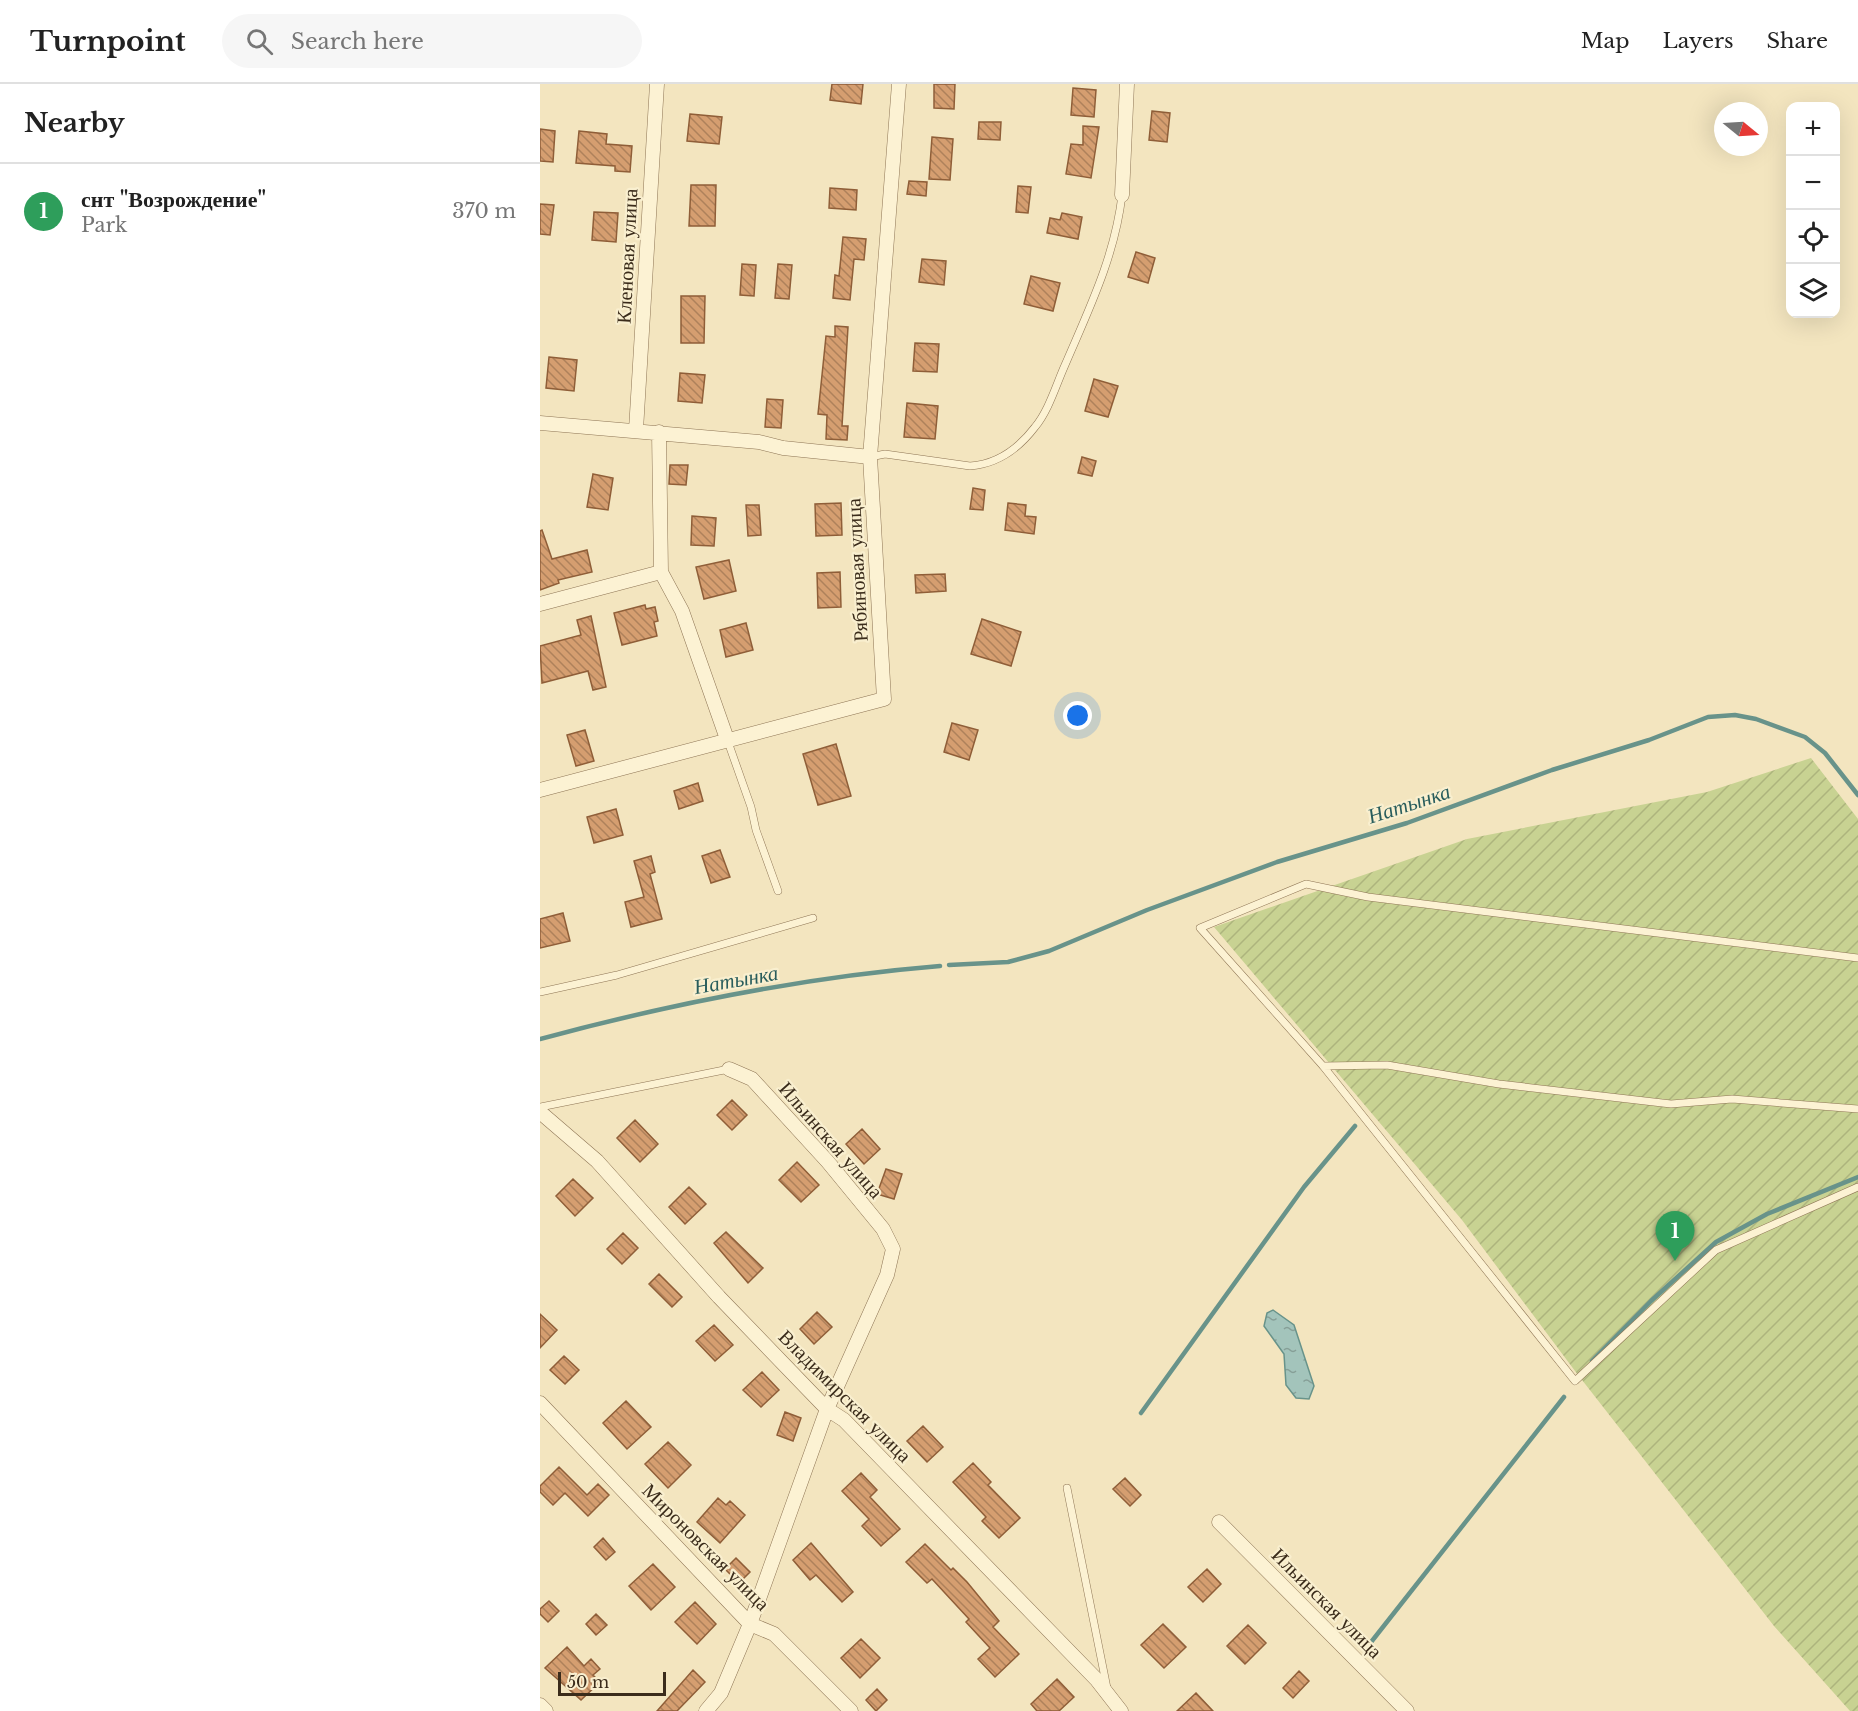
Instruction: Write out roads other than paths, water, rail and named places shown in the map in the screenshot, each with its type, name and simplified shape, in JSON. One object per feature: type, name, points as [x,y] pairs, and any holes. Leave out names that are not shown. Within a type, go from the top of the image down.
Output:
[{"type":"street","name":"Кленовая улица","points":[[636,430],[657,84]]},
{"type":"street","name":"Рябиновая улица","points":[[540,790],[884,699],[870,457],[899,84]]},
{"type":"street","points":[[1122,195],[1127,84]]},
{"type":"street","points":[[540,423],[759,441],[783,447],[870,457]]},
{"type":"street","points":[[659,432],[661,572],[682,611],[727,739]]},
{"type":"street","points":[[540,604],[661,572]]},
{"type":"street","name":"Ильинская улица","points":[[729,1069],[752,1079],[828,1162],[883,1229],[892,1250],[887,1275],[827,1409]]},
{"type":"street","name":"Владимирская улица","points":[[540,1112],[597,1161],[719,1297],[827,1409],[852,1429],[1096,1679],[1110,1705],[1121,1711]]},
{"type":"street","name":"Мироновская улица","points":[[540,1403],[750,1624],[774,1634],[851,1711]]},
{"type":"street","points":[[706,1711],[721,1693],[750,1624],[827,1409]]},
{"type":"street","name":"Ильинская улица","points":[[1219,1522],[1407,1711]]},
{"type":"street","points":[[540,1705],[546,1711]]},
{"type":"lane","points":[[870,457],[885,454],[970,466],[982,465],[1014,448],[1036,426],[1102,279],[1118,230],[1122,195]]},
{"type":"lane","points":[[727,739],[752,807],[756,830],[778,891]]},
{"type":"lane","points":[[1858,958],[1368,897],[1306,884],[1200,928],[1323,1066],[1575,1381],[1716,1250],[1858,1187]]},
{"type":"lane","points":[[540,992],[617,975],[813,918]]},
{"type":"lane","points":[[1323,1066],[1387,1065],[1499,1084],[1671,1104],[1732,1099],[1858,1109]]},
{"type":"lane","points":[[540,1107],[729,1069]]},
{"type":"lane","points":[[1067,1488],[1110,1705]]},
{"type":"water","points":[[1273,1310],[1294,1325],[1314,1386],[1309,1399],[1296,1398],[1286,1385],[1284,1354],[1264,1326],[1267,1313]]},
{"type":"waterway","name":"Натынка","points":[[949,965],[1008,962],[1049,951],[1147,910],[1277,862],[1407,823],[1552,770],[1649,740],[1708,717],[1735,715],[1756,719],[1805,737],[1825,753],[1858,795]]},
{"type":"waterway","name":"Натынка","points":[[540,1039],[638,1014],[738,993],[839,977],[940,966]]},
{"type":"waterway","points":[[1141,1413],[1304,1187],[1355,1126]]},
{"type":"waterway","points":[[1592,1361],[1651,1301],[1716,1242],[1767,1214],[1858,1177]]},
{"type":"waterway","points":[[1368,1646],[1564,1397]]},
{"type":"place","name":"снт \"Возрождение\"","points":[[1675,1261]]}]
